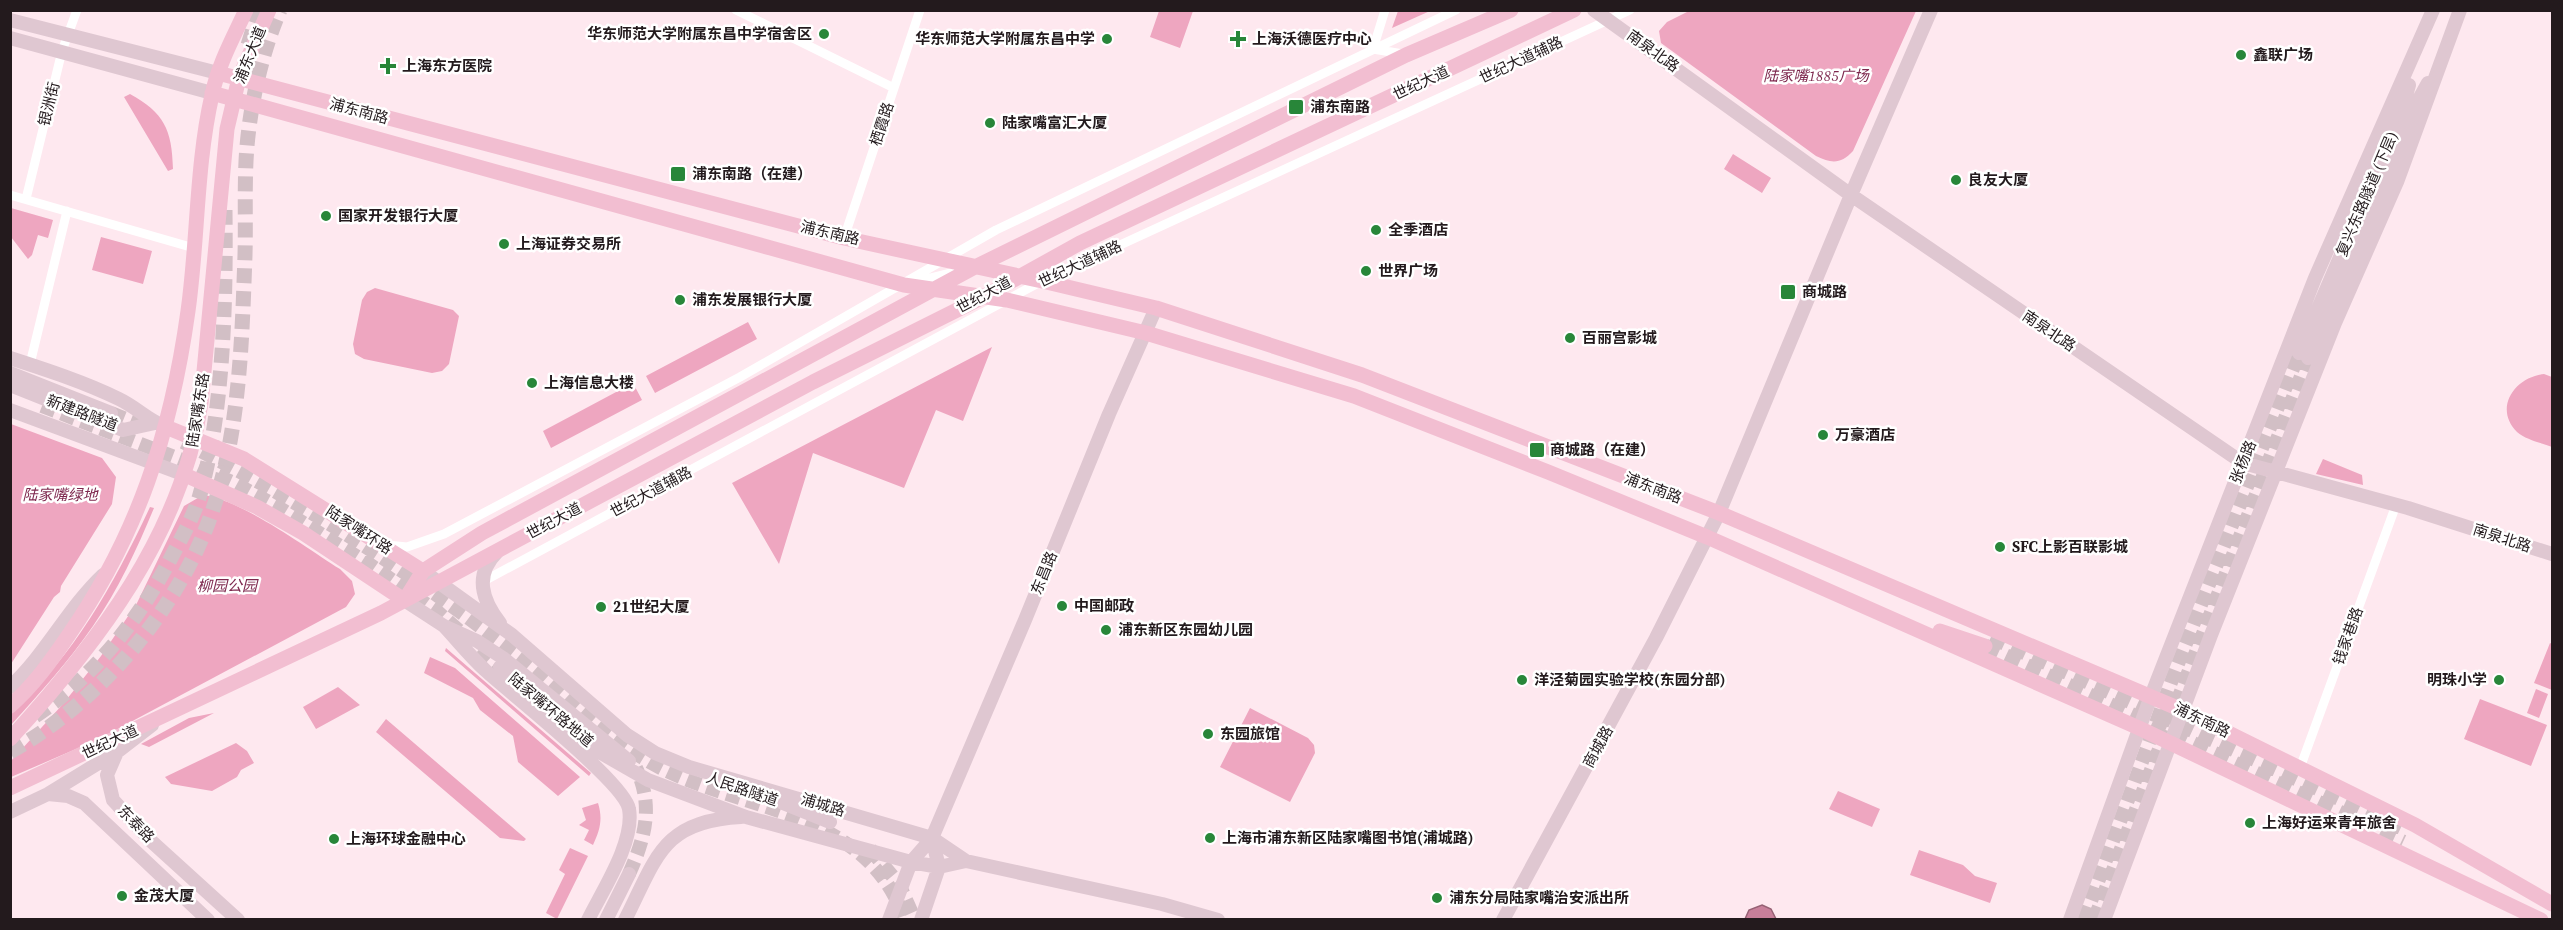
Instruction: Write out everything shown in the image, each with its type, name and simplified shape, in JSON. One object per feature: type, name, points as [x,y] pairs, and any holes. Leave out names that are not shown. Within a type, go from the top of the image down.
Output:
[{"type":"main road","name":"浦东大道","points":[[212,93],[218,72],[246,10]]},
{"type":"main road","name":"浦东大道","points":[[233,99],[239,78],[269,10]]},
{"type":"main road","name":"世纪大道","points":[[404,600],[423,571],[482,533],[975,267],[1406,55],[1511,10]]},
{"type":"main road","name":"世纪大道","points":[[10,788],[161,718],[404,600],[813,381],[983,297],[1080,243],[1574,10]]},
{"type":"main road","name":"南泉北路","points":[[1594,10],[1851,195],[2242,463],[2396,505],[2553,554]]},
{"type":"main road","name":"商城路","points":[[1503,920],[1656,638],[1719,513],[1851,195],[1931,10]]},
{"type":"main road","name":"张杨路","points":[[2071,920],[2151,696],[2314,278],[2433,10]]},
{"type":"main road","points":[[2104,920],[2169,742],[2274,472],[2335,323],[2397,182],[2460,10]]},
{"type":"main road","name":"浦东南路","points":[[10,20],[218,72],[844,238],[1042,280],[1156,308],[1362,375],[1719,513],[2151,696],[2415,825],[2553,905]]},
{"type":"main road","name":"复兴东路隧道 (下层)","points":[[2424,31],[2400,117],[2303,356],[2385,182],[2413,110],[2448,44]]},
{"type":"main road","name":"浦东南路","points":[[10,38],[904,285],[1007,300],[1146,333],[1354,396],[1707,537],[2139,728],[2542,920]]},
{"type":"main road","name":"陆家嘴东路","points":[[10,706],[58,650],[111,567],[135,517],[154,464],[161,425],[174,398],[188,310],[206,125],[212,93]]},
{"type":"main road","name":"陆家嘴东路","points":[[10,740],[78,662],[128,590],[153,544],[184,475],[196,438],[211,312],[227,129],[233,99]]},
{"type":"main road","name":"东昌路","points":[[889,920],[911,862],[932,838],[1025,621],[1109,414],[1156,308]]},
{"type":"main road","name":"陆家嘴环路","points":[[10,358],[118,399],[161,425],[244,459],[439,582],[512,635],[627,735],[673,762]]},
{"type":"main road","points":[[10,373],[111,413]]},
{"type":"main road","name":"新建路隧道","points":[[10,385],[123,430],[161,425]]},
{"type":"main road","points":[[10,393],[42,406]]},
{"type":"main road","points":[[10,410],[184,475],[257,507],[303,533],[444,626],[477,641],[503,658],[616,752],[682,794]]},
{"type":"main road","points":[[499,550],[488,563],[482,582],[490,609],[512,635]]},
{"type":"main road","name":"浦东南路","points":[[1824,589],[1988,641],[1837,564]]},
{"type":"main road","points":[[10,687],[58,631],[87,590],[111,567]]},
{"type":"main road","points":[[444,626],[487,672],[594,765],[618,789],[629,807],[629,823],[622,849],[588,920]]},
{"type":"main road","name":"陆家嘴环路地道","points":[[500,667],[601,753],[633,773],[682,794]]},
{"type":"main road","points":[[10,812],[48,794],[118,751],[161,718]]},
{"type":"main road","name":"东泰路","points":[[118,751],[107,775],[113,800],[144,835],[238,920]]},
{"type":"main road","name":"陆家嘴环路地道","points":[[601,753],[621,779],[629,807]]},
{"type":"main road","name":"浦城路","points":[[673,762],[932,838],[966,861],[1162,904],[1218,920]]},
{"type":"main road","name":"人民路隧道","points":[[689,767],[710,780],[798,808],[830,822]]},
{"type":"main road","name":"东泰路","points":[[48,794],[68,796],[84,803],[208,920]]},
{"type":"main road","name":"浦城路","points":[[682,794],[746,817],[911,862],[939,867],[966,861]]},
{"type":"main road","points":[[625,920],[659,854],[678,833],[714,819],[746,817]]},
{"type":"main road","name":"浦东南路","points":[[2542,920],[2405,836],[2553,905]]},
{"type":"main road","points":[[921,919],[939,867],[932,838]]},
{"type":"main road","points":[[606,920],[629,874]]},
{"type":"street","name":"银洲街","points":[[26,199],[62,51],[77,10]]},
{"type":"street","points":[[736,10],[894,88]]},
{"type":"street","name":"栖霞路","points":[[844,238],[920,10]]},
{"type":"street","points":[[1373,49],[1385,10]]},
{"type":"street","points":[[374,539],[396,547],[407,547],[444,534],[740,377],[904,285],[996,230],[1456,10]]},
{"type":"street","name":"世纪大道辅路","points":[[482,582],[1042,280],[1630,10]]},
{"type":"street","points":[[1373,49],[1406,55]]},
{"type":"street","points":[[10,195],[194,248]]},
{"type":"street","points":[[30,364],[67,211]]},
{"type":"street","points":[[904,285],[975,267]]},
{"type":"street","name":"钱家巷路","points":[[2300,768],[2396,505]]},
{"type":"green space","points":[[1398,10],[1430,11],[1392,28]]},
{"type":"green space","name":"陆家嘴1885广场","points":[[1691,10],[1916,11],[1853,151],[1840,160],[1832,161],[1816,156],[1661,43],[1659,31],[1667,22]]},
{"type":"green space","points":[[1159,11],[1193,11],[1180,48],[1150,37]]},
{"type":"green space","points":[[130,94],[151,108],[164,124],[171,143],[173,169],[168,171],[124,97]]},
{"type":"green space","points":[[1733,154],[1771,178],[1762,193],[1724,169]]},
{"type":"green space","points":[[11,208],[53,220],[48,238],[38,235],[32,255],[28,259],[11,237]]},
{"type":"green space","points":[[101,237],[152,251],[143,284],[92,270]]},
{"type":"green space","points":[[375,288],[453,310],[459,316],[449,364],[442,371],[432,373],[364,359],[355,354],[353,344],[362,300],[367,292]]},
{"type":"green space","points":[[748,322],[757,339],[655,393],[646,376]]},
{"type":"green space","points":[[992,347],[963,421],[936,410],[904,488],[813,453],[779,564],[732,483]]},
{"type":"green space","points":[[2544,374],[2552,377],[2552,447],[2517,432],[2510,423],[2507,413],[2507,404],[2516,387],[2534,376]]},
{"type":"green space","points":[[633,383],[642,400],[551,448],[543,431]]},
{"type":"green space","name":"陆家嘴绿地","points":[[11,424],[102,458],[116,477],[112,504],[61,586],[60,592],[54,597],[11,664]]},
{"type":"green space","points":[[2323,459],[2362,475],[2363,485],[2316,474]]},
{"type":"green space","name":"柳园公园","points":[[203,495],[236,506],[292,537],[340,569],[352,581],[355,594],[346,607],[97,740],[11,777],[10,762],[63,704],[101,656],[137,603],[184,506]]},
{"type":"green space","points":[[150,507],[154,508],[141,539],[119,584],[102,612],[64,665],[11,725],[11,714],[55,667],[91,618]]},
{"type":"green space","points":[[2550,643],[2552,644],[2552,690],[2534,683]]},
{"type":"green space","points":[[446,648],[591,773],[589,776],[445,651]]},
{"type":"green space","points":[[430,657],[455,668],[580,777],[558,796],[518,762],[513,736],[480,710],[473,698],[424,673]]},
{"type":"green space","points":[[338,687],[360,705],[316,729],[303,707]]},
{"type":"green space","points":[[2536,689],[2548,694],[2539,718],[2527,713]]},
{"type":"green space","points":[[2480,699],[2547,725],[2531,766],[2464,739]]},
{"type":"green space","points":[[1250,708],[1308,738],[1314,745],[1315,753],[1290,802],[1220,767]]},
{"type":"green space","points":[[214,713],[149,747],[141,744],[189,718]]},
{"type":"green space","points":[[386,719],[526,839],[524,841],[500,838],[376,732]]},
{"type":"green space","points":[[236,743],[247,751],[254,763],[241,770],[237,777],[212,791],[171,784],[165,777]]},
{"type":"green space","points":[[1838,791],[1880,809],[1872,827],[1829,809]]},
{"type":"green space","points":[[598,803],[600,824],[593,845],[584,840],[589,830],[579,825],[586,820],[582,808]]},
{"type":"green space","points":[[570,848],[588,856],[557,919],[546,913],[565,874],[559,870]]},
{"type":"green space","points":[[1919,850],[1963,865],[1975,876],[1997,883],[1990,903],[1910,875]]},
{"type":"shaded area","points":[[1762,905],[1771,909],[1776,919],[1745,919],[1749,910]]},
{"type":"tunnel","points":[[248,45],[259,10]]},
{"type":"tunnel","points":[[10,752],[44,731],[76,706],[134,647],[159,614],[181,579],[200,543],[214,506],[223,476],[238,382],[243,318],[249,129],[254,94],[280,10]]},
{"type":"tunnel","points":[[35,716],[78,682],[132,622],[161,576],[197,505],[214,429],[222,356],[225,210]]},
{"type":"tunnel","points":[[2084,920],[2174,674],[2299,353]]},
{"type":"tunnel","points":[[2094,920],[2308,358]]},
{"type":"tunnel","points":[[42,406],[182,460],[234,483],[278,507],[372,566],[439,613],[500,667]]},
{"type":"tunnel","points":[[111,413],[148,428]]},
{"type":"tunnel","points":[[183,442],[269,488],[393,565],[473,621],[512,651],[606,732],[647,760],[702,786],[806,822],[837,838],[865,858],[888,885],[905,920]]},
{"type":"tunnel","points":[[1991,637],[2407,830]]},
{"type":"tunnel","points":[[1985,646],[2403,842]]},
{"type":"tunnel","points":[[629,874],[643,835],[646,809],[642,782],[636,768]]},
{"type":"tunnel","points":[[870,849],[899,884],[915,920]]},
{"type":"place","name":"华东师范大学附属东昌中学宿舍区","points":[[824,34]]},
{"type":"place","name":"华东师范大学附属东昌中学","points":[[1107,39]]},
{"type":"place","name":"上海沃德医疗中心","points":[[1238,39]]},
{"type":"place","name":"鑫联广场","points":[[2241,55]]},
{"type":"place","name":"上海东方医院","points":[[388,66]]},
{"type":"place","name":"浦东南路","points":[[1296,107]]},
{"type":"place","name":"陆家嘴富汇大厦","points":[[990,123]]},
{"type":"place","name":"浦东南路（在建）","points":[[678,174]]},
{"type":"place","name":"良友大厦","points":[[1956,180]]},
{"type":"place","name":"国家开发银行大厦","points":[[326,216]]},
{"type":"place","name":"全季酒店","points":[[1376,230]]},
{"type":"place","name":"上海证券交易所","points":[[504,244]]},
{"type":"place","name":"世界广场","points":[[1366,271]]},
{"type":"place","name":"商城路","points":[[1788,292]]},
{"type":"place","name":"浦东发展银行大厦","points":[[680,300]]},
{"type":"place","name":"百丽宫影城","points":[[1570,338]]},
{"type":"place","name":"上海信息大楼","points":[[532,383]]},
{"type":"place","name":"万豪酒店","points":[[1823,435]]},
{"type":"place","name":"商城路（在建）","points":[[1537,450]]},
{"type":"place","name":"SFC上影百联影城","points":[[2000,547]]},
{"type":"place","name":"中国邮政","points":[[1062,606]]},
{"type":"place","name":"21世纪大厦","points":[[601,607]]},
{"type":"place","name":"浦东新区东园幼儿园","points":[[1106,630]]},
{"type":"place","name":"洋泾菊园实验学校(东园分部)","points":[[1522,680]]},
{"type":"place","name":"明珠小学","points":[[2499,680]]},
{"type":"place","name":"东园旅馆","points":[[1208,734]]},
{"type":"place","name":"上海好运来青年旅舍","points":[[2250,823]]},
{"type":"place","name":"上海市浦东新区陆家嘴图书馆(浦城路)","points":[[1210,838]]},
{"type":"place","name":"上海环球金融中心","points":[[334,839]]},
{"type":"place","name":"金茂大厦","points":[[122,896]]},
{"type":"place","name":"浦东分局陆家嘴治安派出所","points":[[1437,898]]}]
